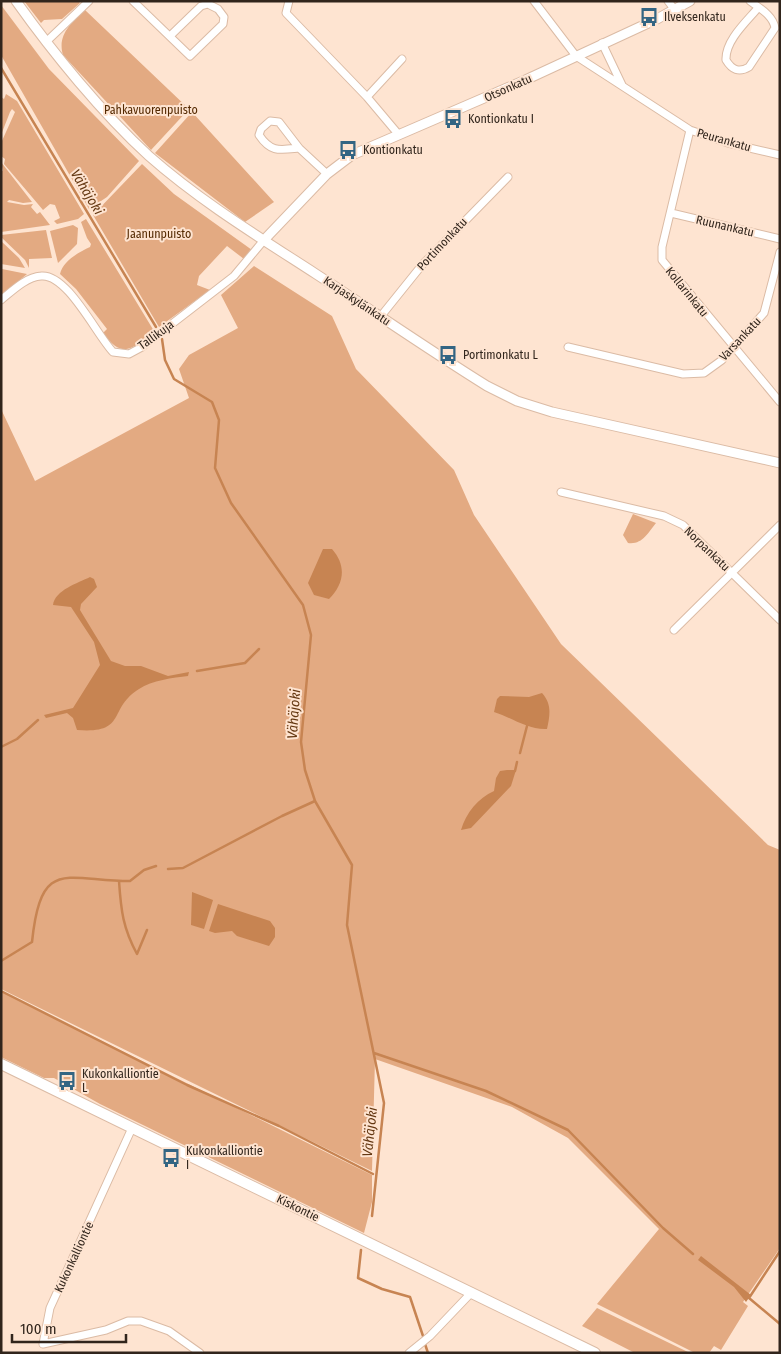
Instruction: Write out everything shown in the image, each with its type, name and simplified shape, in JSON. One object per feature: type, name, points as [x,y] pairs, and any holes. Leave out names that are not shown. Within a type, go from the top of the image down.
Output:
[{"type":"main road","name":"Kiskontie","points":[[1,1064],[595,1353]]},
{"type":"street","name":"Karjaskylänkatu","points":[[16,1],[46,42],[93,97],[149,155],[193,191],[264,240],[473,378],[517,401],[552,412],[780,463]]},
{"type":"street","points":[[46,42],[89,1]]},
{"type":"street","points":[[133,1],[190,56],[223,24],[224,17],[218,9],[208,4],[201,6],[170,36]]},
{"type":"street","points":[[289,1],[286,13],[367,97],[399,135]]},
{"type":"street","name":"Peurankatu","points":[[534,1],[576,56],[607,78],[622,85],[690,130],[728,143],[780,155]]},
{"type":"street","points":[[668,1],[676,10]]},
{"type":"street","name":"Otsonkatu","points":[[264,240],[327,174],[352,155],[475,103],[676,10],[690,1]]},
{"type":"street","points":[[750,1],[771,18],[775,28],[749,67],[742,71],[735,70],[726,60],[729,44],[758,8]]},
{"type":"street","points":[[602,43],[622,85]]},
{"type":"street","points":[[367,97],[402,59]]},
{"type":"street","points":[[299,148],[280,150],[266,146],[259,135],[260,129],[270,121],[279,122],[299,148],[327,174]]},
{"type":"street","name":"Kollarinkatu","points":[[690,130],[662,247],[662,260],[780,402]]},
{"type":"street","name":"Portimonkatu","points":[[381,316],[422,265],[508,177]]},
{"type":"street","name":"Ruunankatu","points":[[671,213],[780,239]]},
{"type":"street","name":"Tallikuja","points":[[1,300],[25,281],[39,276],[55,278],[71,294],[113,352],[129,354],[142,347],[234,276],[264,240]]},
{"type":"street","name":"Varsankatu","points":[[568,347],[693,374],[704,373],[713,367],[733,347],[764,313],[780,252]]},
{"type":"street","name":"Norpankatu","points":[[561,492],[664,516],[683,525],[780,620]]},
{"type":"street","points":[[674,630],[780,525]]},
{"type":"street","name":"Kukonkalliontie","points":[[132,1128],[50,1308],[43,1344],[106,1330],[128,1321],[141,1321],[169,1331],[200,1353]]},
{"type":"street","points":[[409,1353],[430,1336],[472,1292]]},
{"type":"green space","points":[[24,1],[78,1],[80,3],[62,19],[44,20],[41,23]]},
{"type":"green space","points":[[1,5],[49,69],[139,161],[107,197],[89,209],[1,55]]},
{"type":"green space","name":"Pahkavuorenpuisto","points":[[85,10],[189,109],[151,150],[63,55],[62,41],[66,30]]},
{"type":"green space","points":[[6,94],[17,101],[84,214],[78,219],[57,224],[54,221],[60,218],[55,205],[50,204],[43,210],[4,164],[5,159],[1,156],[1,143],[15,112],[12,109],[10,112],[1,135],[1,97],[4,99]]},
{"type":"green space","name":"Pahkavuorenpuisto","points":[[192,112],[274,202],[245,222],[155,153]]},
{"type":"green space","points":[[1,162],[32,202],[23,203],[9,200],[7,202],[24,205],[33,204],[31,207],[37,214],[40,212],[50,225],[1,232],[1,170],[3,171]]},
{"type":"green space","name":"Jaanunpuisto","points":[[142,164],[174,194],[252,250],[244,259],[227,246],[199,276],[197,285],[210,290],[159,327],[93,215]]},
{"type":"green space","points":[[86,219],[154,331],[140,343],[128,349],[116,347],[110,341],[103,333],[107,329],[76,289],[60,274],[68,261],[76,254],[90,247],[91,244],[81,222]]},
{"type":"green space","points":[[73,225],[78,228],[77,244],[58,263],[50,231]]},
{"type":"green space","points":[[46,230],[52,258],[29,259],[29,268],[25,260],[1,237],[1,235]]},
{"type":"green space","points":[[1,241],[19,258],[25,268],[1,264]]},
{"type":"green space","points":[[254,266],[332,316],[356,369],[454,470],[474,515],[561,644],[768,845],[780,850],[780,1248],[743,1302],[748,1306],[721,1350],[714,1346],[709,1353],[695,1353],[597,1304],[659,1229],[568,1138],[512,1107],[375,1059],[372,1171],[1,989],[1,409],[35,481],[189,398],[179,369],[189,355],[238,328],[221,295]]},
{"type":"green space","points":[[1,270],[27,274],[1,296]]},
{"type":"green space","points":[[633,514],[656,523],[641,540],[628,543],[623,535]]},
{"type":"green space","points":[[1,991],[372,1175],[372,1202],[364,1233],[100,1104],[54,1078],[44,1078],[1,1057]]},
{"type":"green space","points":[[597,1308],[690,1353],[635,1353],[582,1326]]},
{"type":"shaded area","points":[[323,549],[332,549],[337,555],[342,568],[338,587],[329,599],[314,595],[308,583]]},
{"type":"shaded area","points":[[90,577],[94,579],[97,587],[81,604],[80,610],[111,661],[125,666],[141,666],[168,676],[189,672],[188,676],[156,681],[139,689],[123,704],[111,724],[104,728],[77,730],[73,718],[67,713],[46,718],[44,715],[73,708],[100,665],[94,642],[71,607],[53,605],[62,591]]},
{"type":"shaded area","points":[[542,693],[547,701],[549,710],[547,729],[533,728],[494,712],[497,699],[500,696],[529,697]]},
{"type":"shaded area","points":[[516,770],[511,786],[471,828],[461,830],[473,807],[494,791],[496,778],[500,771]]},
{"type":"shaded area","points":[[192,892],[213,900],[204,929],[191,925]]},
{"type":"shaded area","points":[[218,904],[270,921],[275,928],[275,937],[269,946],[237,936],[232,931],[215,933],[209,931]]},
{"type":"shaded area","points":[[701,1256],[751,1295],[746,1302],[734,1287],[698,1260]]},
{"type":"waterway","name":"Vähäjoki","points":[[1,68],[156,327]]},
{"type":"waterway","name":"Vähäjoki","points":[[162,339],[165,360],[174,379],[212,402],[219,420],[215,468],[231,503],[303,605],[311,635],[301,742],[305,770],[315,801],[352,865],[347,925],[384,1103],[372,1216]]},
{"type":"waterway","points":[[197,671],[245,663],[259,649]]},
{"type":"waterway","points":[[1,747],[17,739],[38,720]]},
{"type":"waterway","points":[[520,753],[527,726]]},
{"type":"waterway","points":[[515,771],[517,762]]},
{"type":"waterway","points":[[168,869],[183,868],[282,816],[315,801]]},
{"type":"waterway","points":[[1,961],[32,942],[36,915],[42,896],[50,885],[60,879],[73,878],[130,881],[144,870],[156,866]]},
{"type":"waterway","points":[[119,881],[124,919],[137,954],[147,930]]},
{"type":"waterway","points":[[1,991],[187,1085],[279,1126],[373,1174]]},
{"type":"waterway","points":[[374,1053],[486,1091],[568,1130],[663,1228],[693,1254]]},
{"type":"waterway","name":"Vähäjoki","points":[[361,1250],[358,1278],[382,1289],[410,1297],[423,1336]]},
{"type":"waterway","points":[[780,1251],[749,1298],[780,1324]]},
{"type":"waterway","name":"Vähäjoki","points":[[425,1344],[428,1353]]},
{"type":"place","name":"Ilveksenkatu","points":[[649,17]]},
{"type":"place","name":"Kontionkatu I","points":[[453,119]]},
{"type":"place","name":"Kontionkatu","points":[[348,150]]},
{"type":"place","name":"Portimonkatu L","points":[[448,355]]},
{"type":"place","name":"Kukonkalliontie L","points":[[67,1081]]},
{"type":"place","name":"Kukonkalliontie I","points":[[171,1158]]}]
